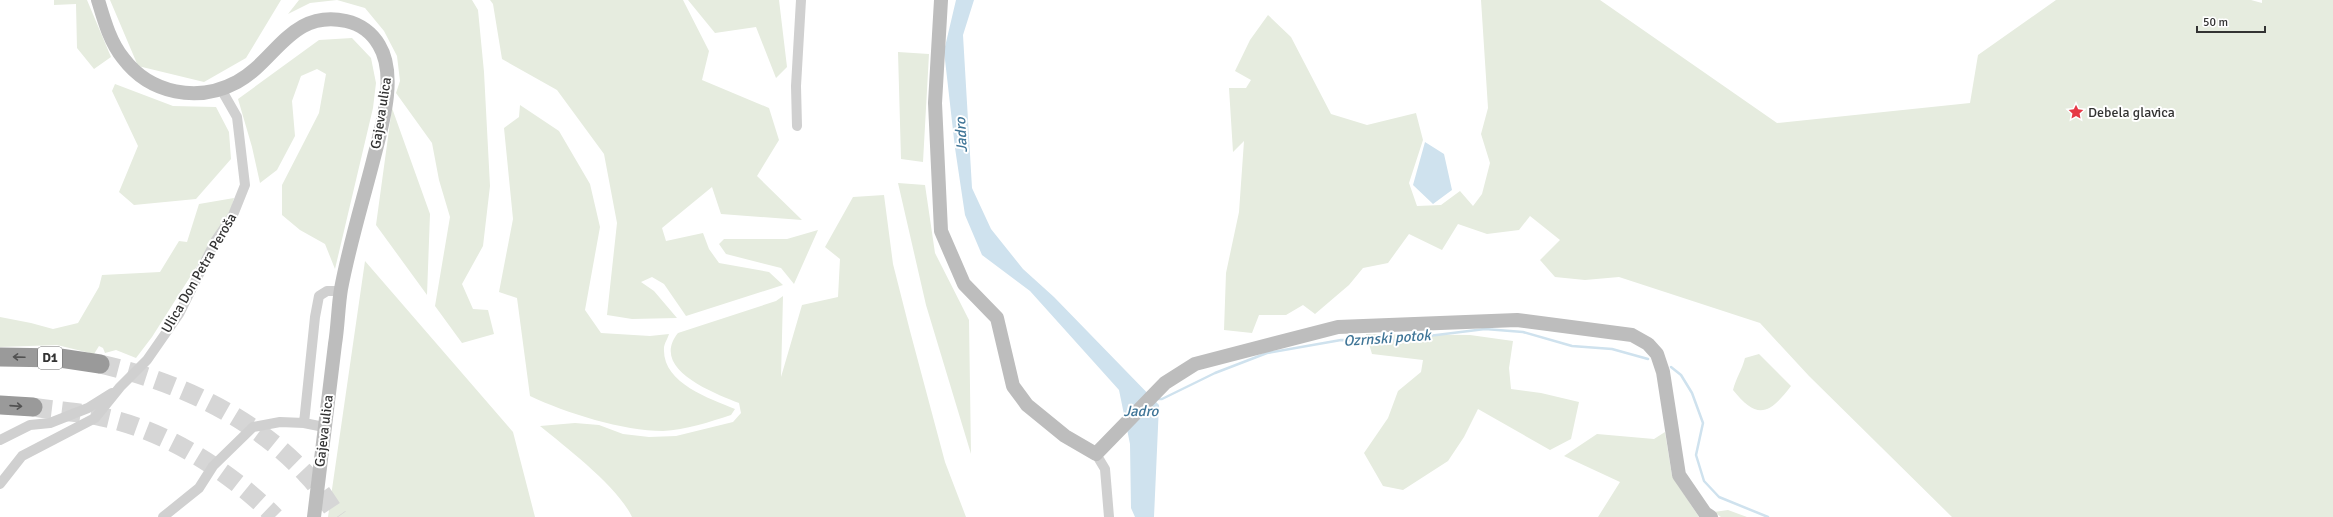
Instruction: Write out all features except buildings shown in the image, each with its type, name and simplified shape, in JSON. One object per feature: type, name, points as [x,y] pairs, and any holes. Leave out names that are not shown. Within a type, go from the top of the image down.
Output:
[{"type":"highway","name":"D1","points":[[0,357],[60,358],[100,364]]},
{"type":"highway","points":[[0,405],[33,408]]},
{"type":"street","name":"Gajeva ulica","points":[[98,0],[115,46],[123,59],[141,77],[156,86],[174,92],[205,93],[221,89],[239,81],[290,34],[306,25],[320,20],[336,19],[354,22],[370,33],[379,45],[385,58],[388,72],[388,88],[379,137],[340,291],[314,517]]},
{"type":"street","points":[[797,126],[796,86],[801,0]]},
{"type":"street","points":[[941,0],[935,103],[941,231],[964,284],[997,318],[1013,386],[1027,405],[1065,436],[1096,454],[1105,469],[1109,517]]},
{"type":"street","name":"Ulica Don Petra Peroša","points":[[0,484],[22,456],[95,418],[120,387],[147,360],[179,314],[216,240],[233,215],[245,185],[237,117],[221,89]]},
{"type":"street","points":[[304,423],[315,317],[319,296],[327,291],[340,291]]},
{"type":"street","points":[[1096,454],[1165,383],[1195,364],[1338,327],[1517,320],[1632,335],[1648,344],[1657,354],[1663,372],[1679,475],[1705,513],[1711,517]]},
{"type":"street","points":[[0,440],[30,425],[50,423],[88,408],[120,387]]},
{"type":"street","points":[[163,517],[199,488],[214,466],[253,427],[280,422],[304,423],[324,428]]},
{"type":"shaded area","points":[[54,0],[87,0],[111,57],[94,69],[77,48],[76,4],[54,5]]},
{"type":"shaded area","points":[[110,0],[281,0],[246,58],[204,82],[138,66]]},
{"type":"shaded area","points":[[299,0],[337,0],[310,3],[288,14]]},
{"type":"shaded area","points":[[337,0],[472,0],[478,10],[484,72],[490,186],[483,246],[462,284],[473,309],[488,310],[494,334],[462,343],[435,306],[450,217],[439,180],[432,143],[396,93],[400,81],[397,56],[384,31],[365,8]]},
{"type":"shaded area","points":[[490,0],[683,0],[709,51],[702,80],[769,108],[779,140],[757,176],[802,220],[721,214],[712,187],[662,228],[666,241],[703,233],[709,249],[719,263],[769,272],[783,285],[686,316],[664,284],[652,277],[641,282],[654,291],[677,318],[632,319],[607,315],[617,223],[604,154],[557,90],[502,59],[493,4]]},
{"type":"shaded area","points":[[688,0],[779,0],[787,67],[776,78],[756,27],[715,33]]},
{"type":"shaded area","points":[[1481,0],[1600,0],[1777,123],[1970,103],[1978,55],[2056,0],[2251,0],[2262,3],[2262,0],[2333,0],[2333,517],[1952,517],[1809,376],[1760,323],[1619,277],[1585,280],[1555,277],[1540,260],[1560,240],[1530,216],[1519,230],[1487,234],[1458,224],[1442,250],[1409,234],[1388,263],[1363,268],[1349,285],[1315,314],[1303,305],[1286,315],[1259,315],[1252,333],[1224,330],[1226,273],[1239,212],[1244,141],[1233,152],[1229,88],[1246,88],[1251,80],[1235,71],[1250,40],[1268,15],[1291,37],[1331,114],[1367,125],[1416,113],[1423,140],[1409,183],[1417,206],[1441,205],[1460,191],[1473,206],[1482,194],[1490,163],[1481,134],[1488,108]]},
{"type":"shaded area","points":[[352,38],[371,58],[376,83],[373,108],[335,269],[325,244],[300,230],[282,215],[282,185],[319,113],[326,74],[317,69],[301,76],[292,101],[295,136],[277,170],[260,183],[252,147],[238,99],[319,40]]},
{"type":"shaded area","points":[[898,52],[929,54],[923,162],[901,159]]},
{"type":"shaded area","points":[[115,84],[173,106],[216,107],[229,132],[231,159],[196,199],[134,205],[119,192],[138,146],[112,91]]},
{"type":"shaded area","points":[[520,105],[559,131],[590,184],[600,227],[585,310],[601,333],[650,336],[669,334],[664,348],[665,360],[671,371],[689,388],[735,409],[731,415],[680,429],[663,431],[647,430],[630,428],[577,415],[530,396],[517,298],[499,292],[513,219],[504,128],[519,117]]},
{"type":"shaded area","points":[[392,108],[430,214],[427,295],[376,225]]},
{"type":"shaded area","points":[[898,183],[925,185],[935,253],[969,320],[971,454],[926,305]]},
{"type":"shaded area","points":[[884,195],[893,264],[910,331],[945,462],[966,517],[632,517],[616,493],[591,468],[540,426],[575,423],[599,425],[623,434],[649,437],[676,436],[733,422],[741,413],[739,403],[701,386],[688,378],[678,368],[672,358],[671,346],[678,333],[776,301],[783,296],[781,377],[802,305],[838,297],[840,259],[825,247],[853,197]]},
{"type":"shaded area","points":[[234,198],[230,214],[152,337],[136,358],[116,350],[105,353],[103,348],[99,346],[94,354],[57,345],[0,347],[0,317],[53,329],[78,323],[99,287],[102,275],[160,272],[179,241],[187,242],[199,204]]},
{"type":"shaded area","points":[[818,230],[794,284],[781,268],[726,254],[719,244],[724,239],[787,239]]},
{"type":"shaded area","points":[[365,261],[513,432],[535,517],[328,517]]},
{"type":"shaded area","points":[[1366,334],[1470,335],[1513,341],[1509,368],[1511,389],[1541,393],[1579,402],[1571,439],[1550,450],[1478,409],[1464,437],[1448,461],[1403,490],[1383,486],[1364,453],[1388,418],[1398,391],[1421,372],[1423,360],[1372,354]]},
{"type":"shaded area","points":[[1759,354],[1791,386],[1776,403],[1763,410],[1756,410],[1749,406],[1741,400],[1733,390],[1745,358]]},
{"type":"shaded area","points":[[1665,432],[1672,476],[1699,517],[1598,517],[1620,482],[1564,456],[1597,434],[1654,439]]},
{"type":"shaded area","points":[[1728,510],[1747,517],[1721,517],[1714,512]]},
{"type":"water","name":"Jadro","points":[[956,0],[974,0],[963,35],[972,188],[991,229],[1023,269],[1054,297],[1159,405],[1154,517],[1135,517],[1131,508],[1130,444],[1119,390],[1030,291],[982,255],[965,215],[955,148],[944,51]]},
{"type":"water","points":[[1425,142],[1444,154],[1452,190],[1433,204],[1413,185]]},
{"type":"waterway","name":"Ozrnski potok","points":[[1156,399],[1162,399],[1215,373],[1267,353],[1341,340],[1388,341],[1485,329],[1523,332],[1572,346],[1612,349],[1648,359]]},
{"type":"waterway","name":"Ozrnski potok","points":[[1671,367],[1681,375],[1692,393],[1703,423],[1696,455],[1704,481],[1719,497],[1768,517]]},
{"type":"tunnel","points":[[100,364],[157,380],[185,391],[238,418],[263,435],[286,454],[316,485],[338,517]]},
{"type":"tunnel","points":[[33,407],[102,417],[126,423],[173,442],[217,469],[238,484],[275,517]]},
{"type":"place","name":"Debela glavica","points":[[2076,112]]}]
